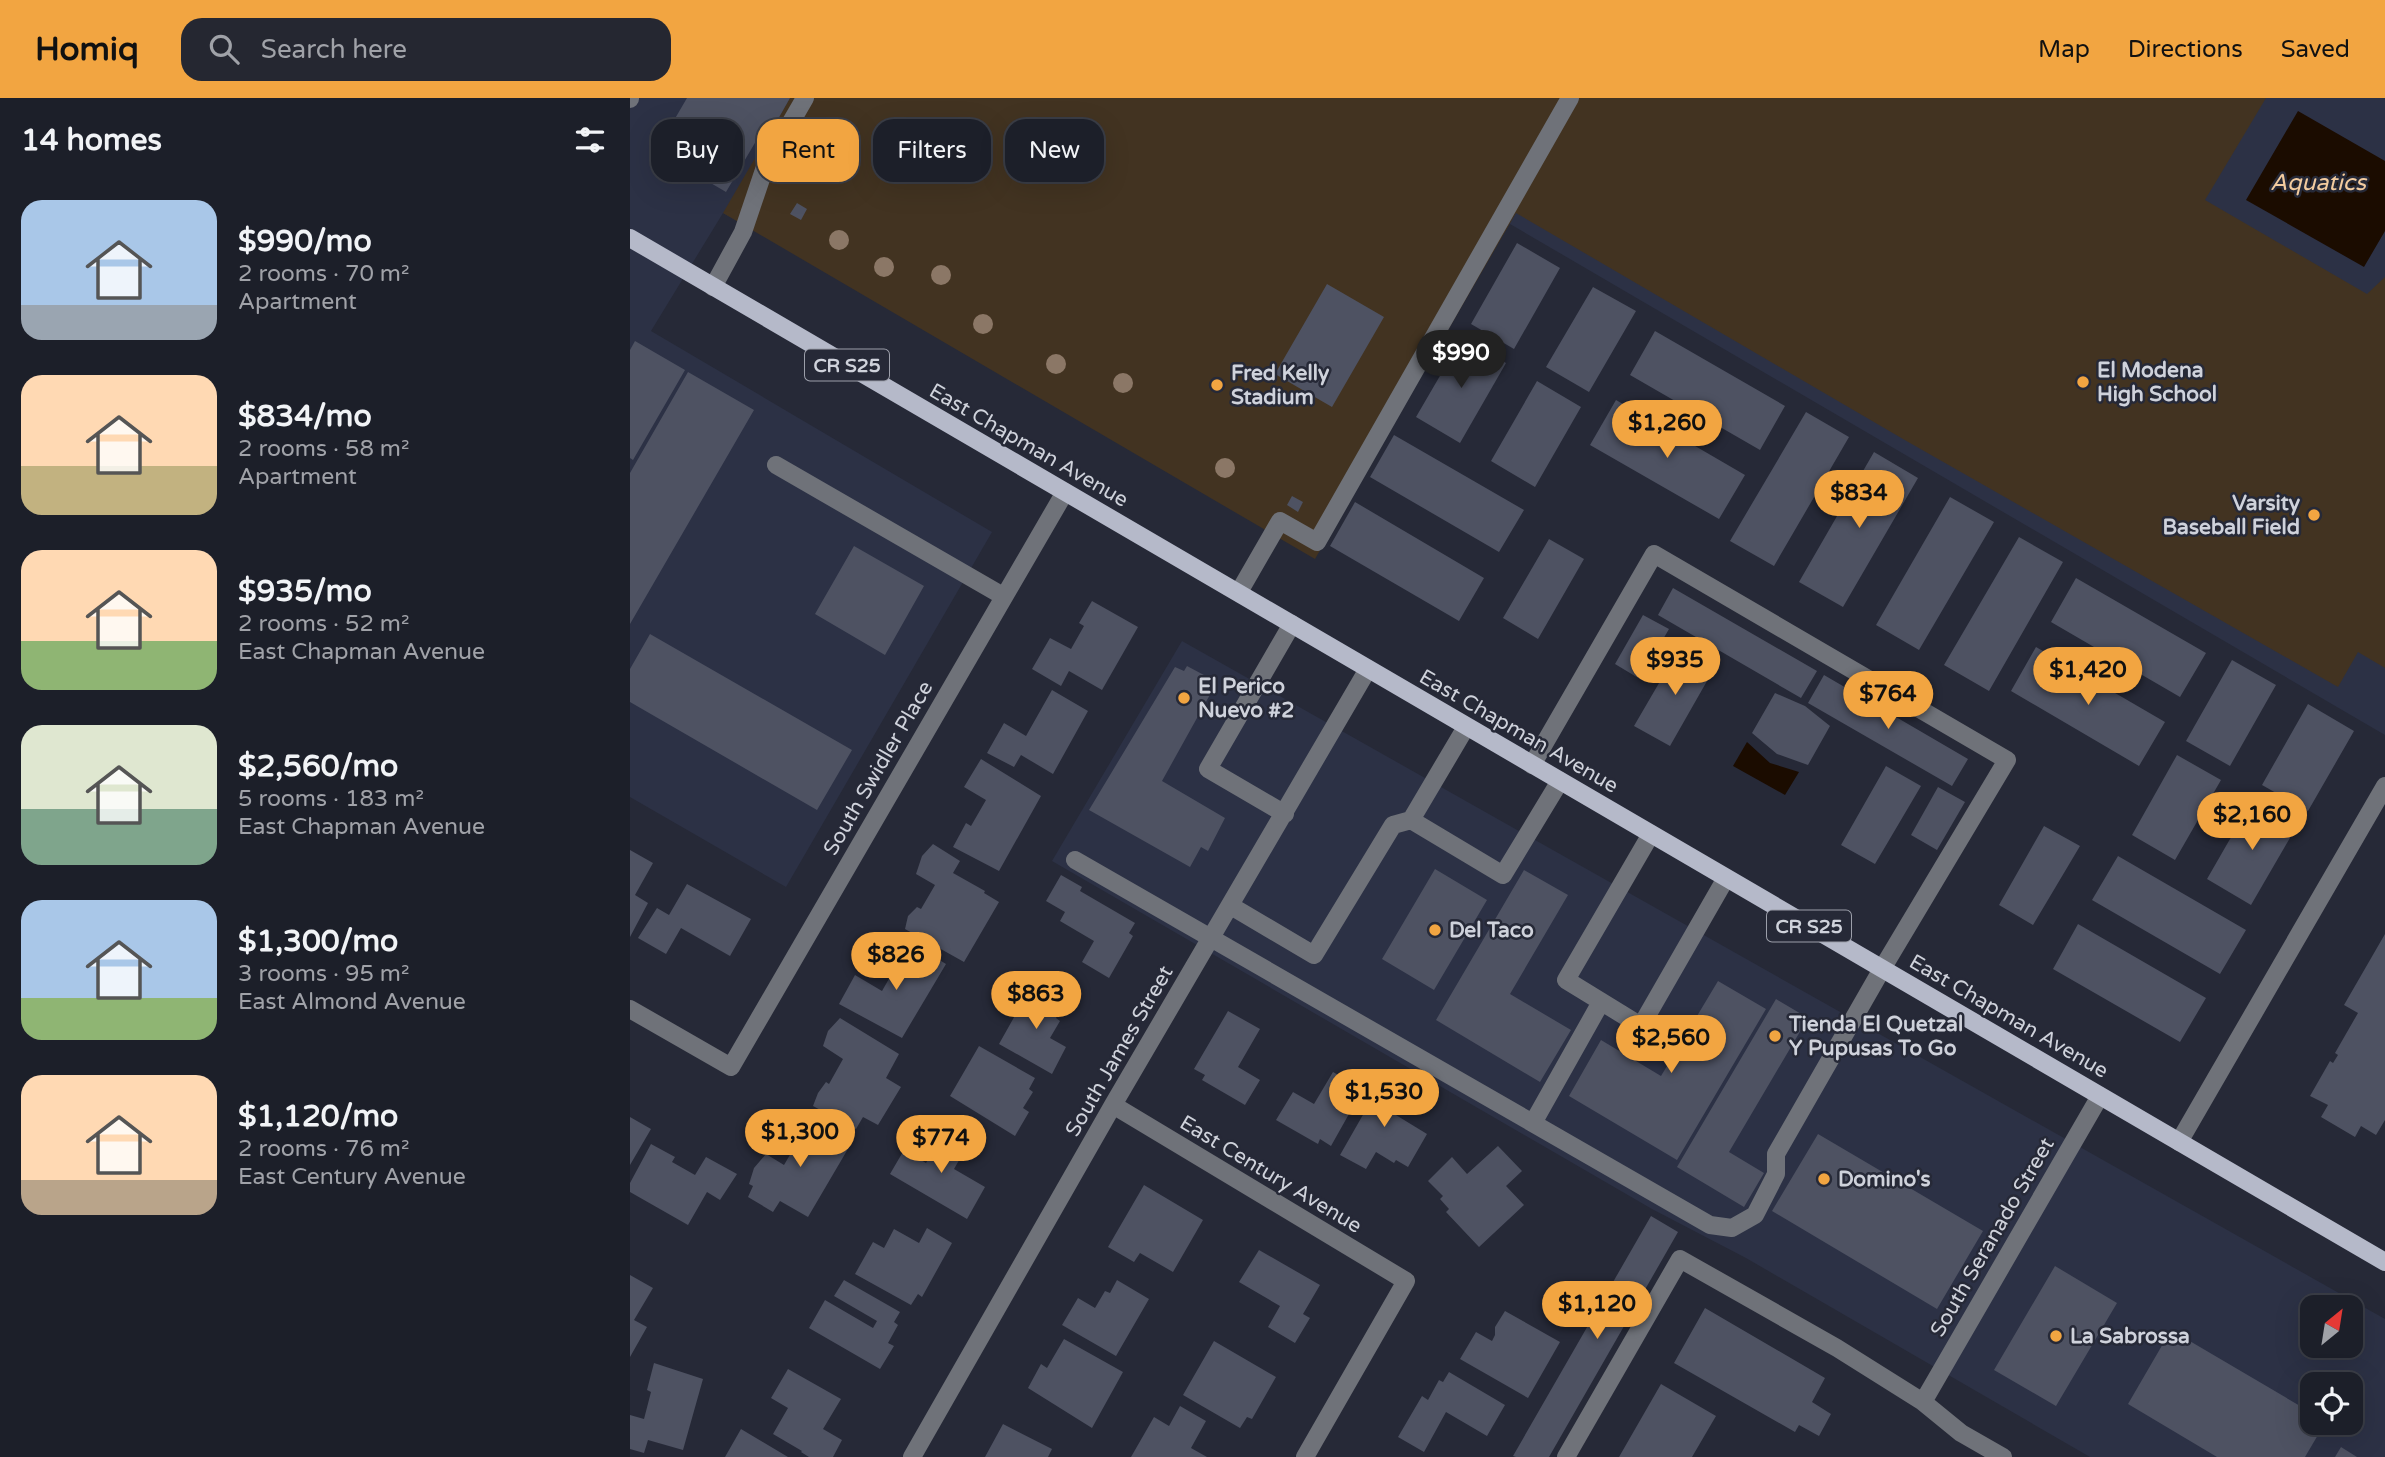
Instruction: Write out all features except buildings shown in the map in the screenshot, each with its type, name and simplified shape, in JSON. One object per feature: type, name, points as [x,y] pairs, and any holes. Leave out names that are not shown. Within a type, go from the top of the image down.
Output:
[{"type":"main road","name":"East Chapman Avenue","points":[[630,238],[2385,1262]]},
{"type":"street","points":[[713,287],[743,232],[765,167],[805,98]]},
{"type":"street","points":[[1239,592],[1280,521],[1317,542],[1570,98]]},
{"type":"street","points":[[776,465],[1003,596]]},
{"type":"street","name":"South Swidler Place","points":[[630,1009],[732,1068],[1065,492]]},
{"type":"street","points":[[1075,860],[1710,1224],[1732,1228],[1755,1214],[1776,1174],[1776,1154],[1882,969],[2007,760],[1654,554],[1532,765]]},
{"type":"street","points":[[1285,814],[1208,769],[1292,624]]},
{"type":"street","name":"South James Street","points":[[912,1457],[1113,1105],[1368,669]]},
{"type":"street","points":[[1231,906],[1314,955],[1393,825],[1411,820],[1466,727]]},
{"type":"street","points":[[1411,820],[1503,875],[1560,781]]},
{"type":"street","points":[[2179,1142],[2385,786]]},
{"type":"street","points":[[1651,834],[1566,980],[1641,1026],[1726,878]]},
{"type":"street","points":[[1533,1123],[1601,1002]]},
{"type":"street","name":"South Seranado Street","points":[[1923,1402],[2100,1096]]},
{"type":"street","name":"East Century Avenue","points":[[1113,1105],[1406,1281],[1306,1457]]},
{"type":"street","points":[[1566,1457],[1679,1259],[1837,1348],[1923,1402],[1961,1433],[2003,1457]]},
{"type":"shaded area","name":"El Modena High School","points":[[630,98],[2385,98],[2385,735],[1510,224],[778,244],[723,213],[651,331],[992,532],[786,887],[630,797]]},
{"type":"shaded area","name":"El Modena High School","points":[[790,98],[2266,98],[2205,200],[2367,294],[2385,277],[2385,668],[2358,652],[2338,687],[1903,439],[1516,213],[1315,559],[723,213],[757,155],[757,182],[859,182],[859,119],[778,119]]},
{"type":"shaded area","points":[[1182,641],[2342,1295],[2300,1295],[2300,1358],[2363,1358],[2363,1307],[2385,1319],[2385,1457],[2090,1457],[1746,1258],[1652,1209],[1052,861]]},
{"type":"water","name":"Aquatics","points":[[2298,111],[2385,161],[2385,231],[2364,267],[2246,200]]},
{"type":"water","points":[[1747,742],[1770,763],[1799,772],[1785,795],[1733,766]]},
{"type":"place","name":"El Modena High School","points":[[2083,382]]},
{"type":"place","name":"Fred Kelly Stadium","points":[[1217,385]]},
{"type":"place","name":"Varsity Baseball Field","points":[[2314,515]]},
{"type":"place","name":"El Perico Nuevo #2","points":[[1184,698]]},
{"type":"place","name":"Del Taco","points":[[1435,930]]},
{"type":"place","name":"Tienda El Quetzal Y Pupusas To Go","points":[[1775,1036]]},
{"type":"place","name":"Domino's","points":[[1824,1179]]},
{"type":"place","name":"La Sabrossa","points":[[2056,1336]]}]
